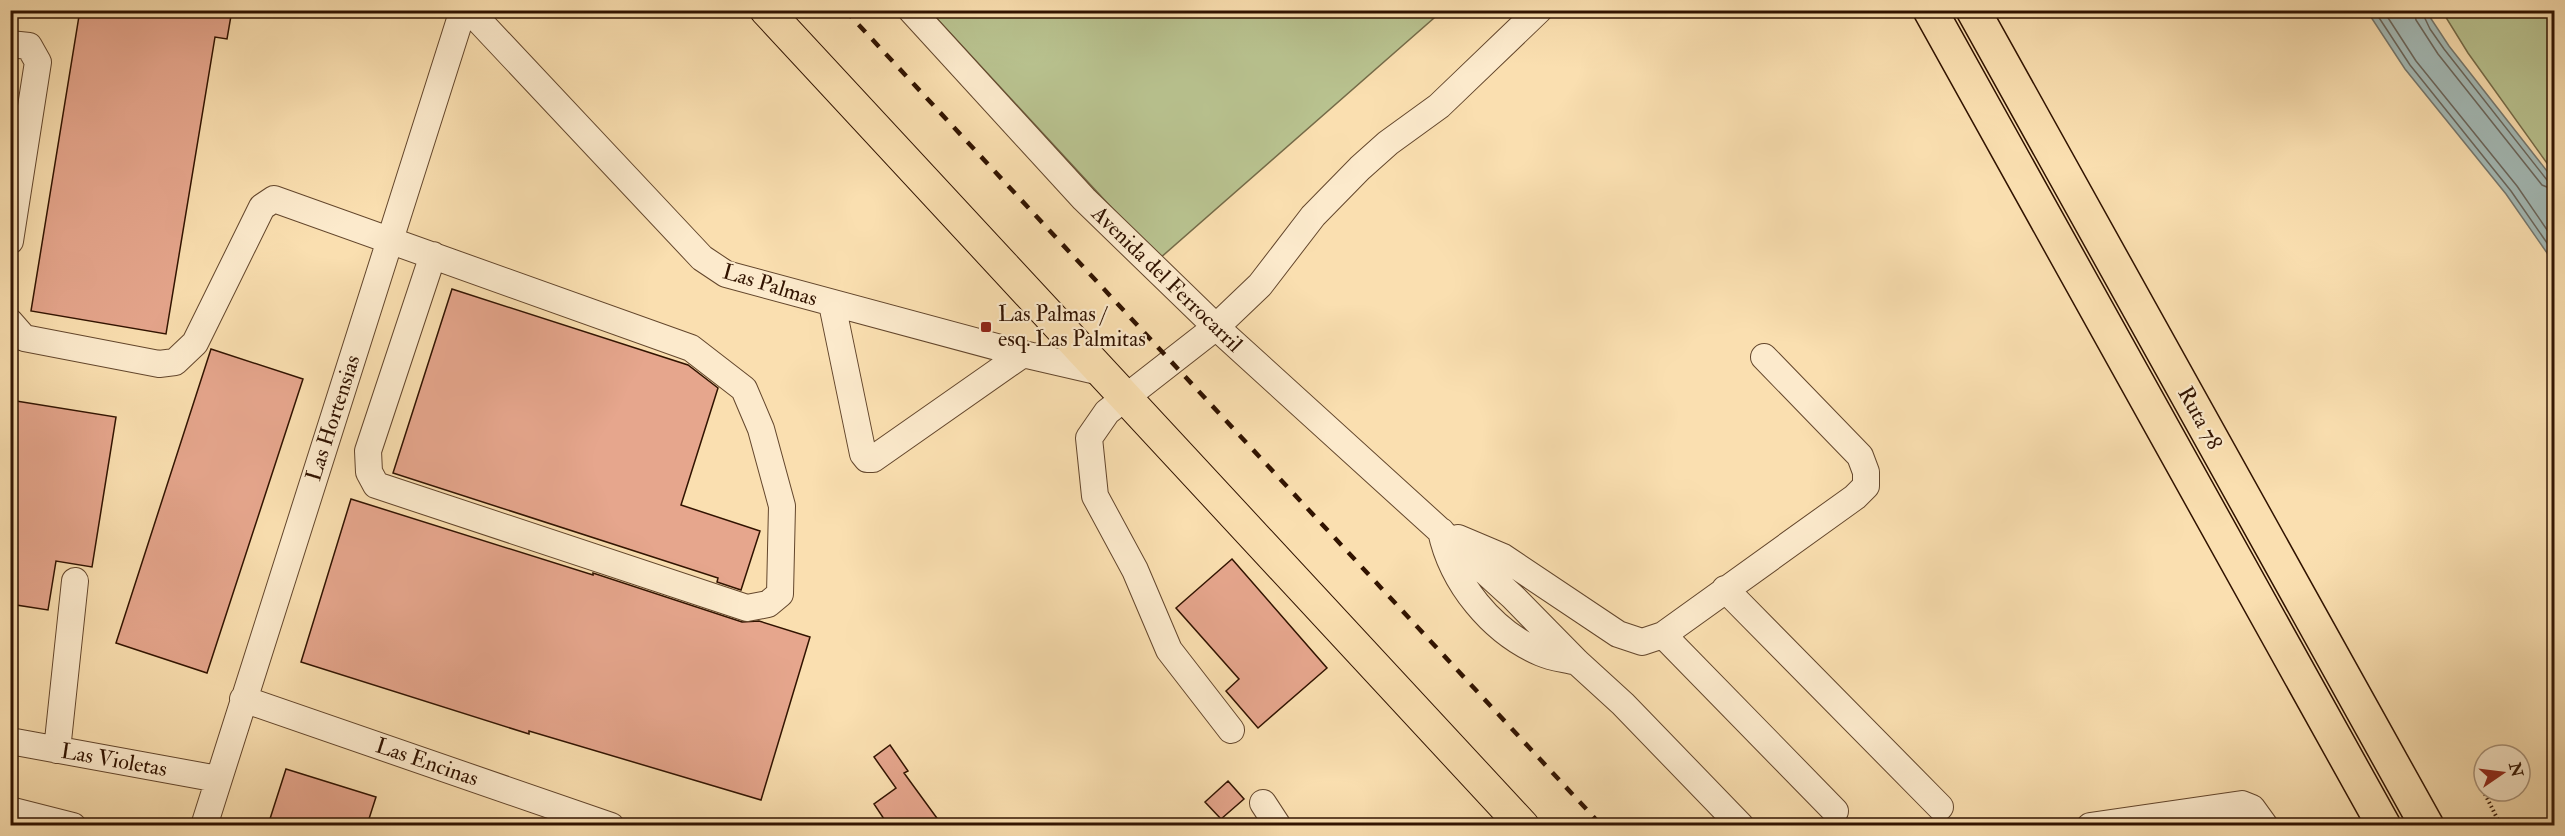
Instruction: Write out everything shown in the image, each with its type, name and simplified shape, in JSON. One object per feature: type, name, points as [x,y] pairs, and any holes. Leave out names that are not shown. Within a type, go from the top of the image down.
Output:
[{"type":"highway","name":"Ruta 78","points":[[1930,10],[2384,825]]},
{"type":"highway","name":"Ruta 78","points":[[1973,10],[2427,825]]},
{"type":"main road","points":[[766,10],[1523,825]]},
{"type":"street","name":"Las Hortensias","points":[[204,825],[462,10]]},
{"type":"street","name":"Las Palmas","points":[[469,10],[702,258],[719,271],[739,279],[832,304],[1101,372]]},
{"type":"street","name":"Avenida del Ferrocarril","points":[[910,10],[1084,199],[1216,327],[1441,531],[1470,573],[1474,599],[1505,632],[1542,654],[1577,662],[1623,704],[1741,825]]},
{"type":"street","points":[[1231,730],[1169,650],[1135,570],[1095,496],[1089,438],[1107,412],[1216,327],[1260,285],[1313,216],[1335,192],[1388,143],[1439,106],[1539,10]]},
{"type":"street","points":[[10,44],[29,46],[38,62],[10,241]]},
{"type":"street","points":[[10,322],[24,338],[159,364],[175,362],[195,343],[262,207],[274,199],[390,239],[691,348],[744,389],[761,429],[782,506],[780,594],[768,604],[747,608],[376,485],[369,472],[368,451],[433,255]]},
{"type":"street","points":[[832,304],[863,454],[867,459],[873,459],[1023,354]]},
{"type":"street","points":[[1441,531],[1503,557],[1618,634],[1642,642],[1663,634],[1855,497],[1866,486],[1866,471],[1860,456],[1764,357]]},
{"type":"street","points":[[57,750],[75,581]]},
{"type":"street","points":[[1725,589],[1940,807]]},
{"type":"street","points":[[1663,634],[1835,811]]},
{"type":"street","name":"Las Encinas","points":[[243,699],[610,825]]},
{"type":"street","name":"Las Violetas","points":[[10,741],[218,779]]},
{"type":"street","points":[[1263,803],[1278,825]]},
{"type":"street","points":[[2090,825],[2242,804],[2252,808],[2265,825]]},
{"type":"street","points":[[10,810],[73,825]]},
{"type":"path","points":[[2490,803],[2501,825]]},
{"type":"green space","points":[[930,11],[1442,11],[1159,259]]},
{"type":"green space","points":[[2442,11],[2554,11],[2554,173],[2468,53]]},
{"type":"water","points":[[2367,11],[2426,11],[2449,46],[2554,180],[2554,263],[2506,194],[2405,69]]},
{"type":"building","points":[[80,10],[232,10],[227,39],[215,37],[166,334],[31,311]]},
{"type":"building","points":[[452,289],[688,365],[718,388],[681,505],[760,531],[741,590],[717,582],[718,578],[393,473]]},
{"type":"building","points":[[211,349],[303,379],[207,673],[116,643]]},
{"type":"building","points":[[10,400],[116,417],[92,567],[56,561],[48,610],[10,604]]},
{"type":"building","points":[[351,499],[593,575],[593,573],[742,622],[759,621],[810,637],[761,800],[529,731],[529,734],[301,662]]},
{"type":"building","points":[[1232,559],[1327,668],[1258,728],[1226,691],[1239,679],[1176,608]]},
{"type":"building","points":[[890,745],[908,771],[904,773],[942,825],[888,825],[874,804],[896,788],[874,757]]},
{"type":"building","points":[[286,769],[376,797],[367,825],[268,825]]},
{"type":"building","points":[[1228,781],[1244,799],[1221,819],[1205,802]]},
{"type":"railway","points":[[845,10],[1602,826]]},
{"type":"place","name":"Las Palmas / esq. Las Palmitas","points":[[986,327]]}]
